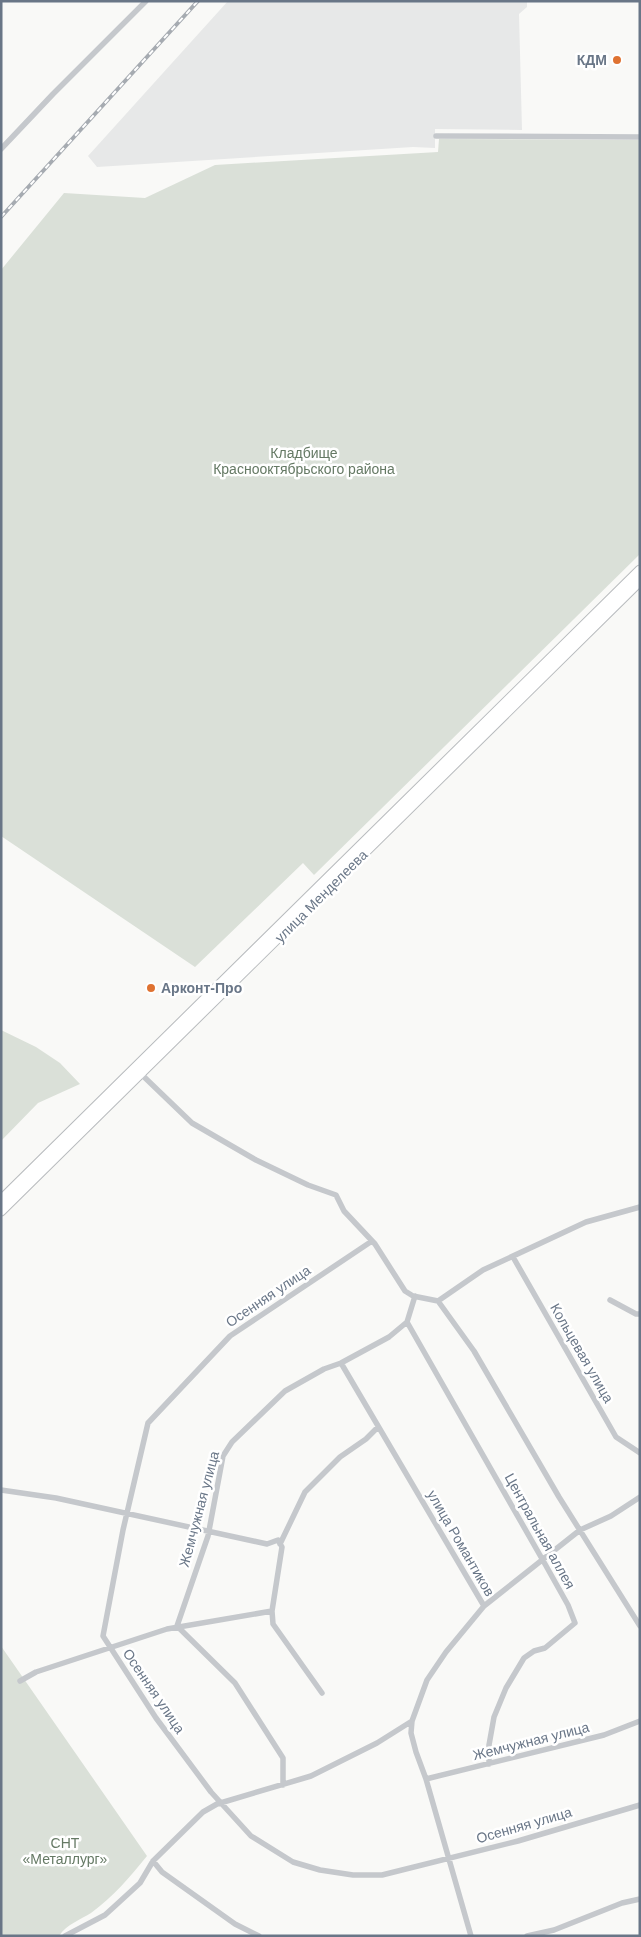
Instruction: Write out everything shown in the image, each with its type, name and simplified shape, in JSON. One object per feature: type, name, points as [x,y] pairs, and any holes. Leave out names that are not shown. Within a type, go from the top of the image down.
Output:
[{"type":"highway","name":"улица Менделеева","points":[[1,1200],[640,570]]},
{"type":"highway","name":"улица Менделеева","points":[[1,1211],[640,581]]},
{"type":"street","points":[[1,150],[53,94],[146,1]]},
{"type":"street","points":[[436,136],[640,136]]},
{"type":"street","points":[[140,1073],[192,1123],[256,1160],[308,1185],[336,1195],[344,1211],[372,1241],[405,1291],[415,1296],[438,1301],[474,1351],[580,1530],[640,1626]]},
{"type":"street","points":[[438,1301],[483,1270],[586,1222],[640,1207]]},
{"type":"street","name":"Осенняя улица","points":[[372,1241],[230,1336],[148,1423],[127,1513],[103,1636],[156,1718],[211,1792],[251,1836],[293,1862],[320,1870],[354,1875],[382,1875],[518,1841],[640,1805]]},
{"type":"street","name":"Кольцевая улица","points":[[513,1256],[616,1437],[640,1453]]},
{"type":"street","points":[[407,1322],[415,1296]]},
{"type":"street","points":[[610,1300],[636,1314],[640,1314]]},
{"type":"street","name":"Жемчужная улица","points":[[178,1627],[209,1531],[223,1456],[232,1442],[285,1391],[324,1369],[341,1363],[389,1337],[407,1322]]},
{"type":"street","name":"Центральная аллея","points":[[407,1322],[543,1560],[568,1605],[575,1623],[545,1648],[534,1651],[524,1658],[510,1680],[494,1717],[489,1745],[489,1764]]},
{"type":"street","name":"улица Романтиков","points":[[341,1363],[484,1606],[446,1652],[427,1680],[412,1721]]},
{"type":"street","points":[[280,1544],[305,1492],[340,1457],[366,1439],[378,1427]]},
{"type":"street","points":[[1,1490],[56,1498],[267,1544],[278,1540],[282,1547],[272,1611],[273,1624],[322,1694]]},
{"type":"street","points":[[484,1606],[580,1530],[611,1516],[640,1497]]},
{"type":"street","points":[[20,1681],[36,1672],[167,1629],[272,1611]]},
{"type":"street","points":[[178,1627],[234,1683],[283,1758],[283,1785]]},
{"type":"street","points":[[412,1721],[411,1733],[416,1752],[426,1779],[471,1936]]},
{"type":"street","points":[[65,1936],[111,1910],[140,1883],[152,1861],[203,1812],[221,1803],[311,1776],[377,1743],[412,1721]]},
{"type":"street","name":"Жемчужная улица","points":[[426,1779],[604,1735],[640,1721]]},
{"type":"street","points":[[152,1861],[162,1872],[235,1924],[259,1936]]},
{"type":"street","points":[[527,1936],[554,1930],[622,1903],[640,1899]]},
{"type":"shaded area","points":[[228,1],[527,1],[527,7],[519,14],[522,130],[435,129],[435,148],[413,147],[97,167],[88,156]]},
{"type":"green space","name":"Кладбище Краснооктябрьского района","points":[[439,139],[640,140],[640,554],[314,875],[303,863],[195,967],[1,836],[1,270],[64,193],[145,198],[215,165],[438,152]]},
{"type":"green space","points":[[1,1030],[36,1047],[60,1063],[80,1084],[38,1103],[1,1141]]},
{"type":"green space","name":"СНТ «Металлург»","points":[[1,1646],[147,1856],[107,1900],[91,1913],[70,1925],[59,1936],[1,1936]]},
{"type":"railway","points":[[1,217],[198,1]]},
{"type":"place","name":"КДМ","points":[[617,60]]},
{"type":"place","name":"Арконт-Про","points":[[151,988]]}]
